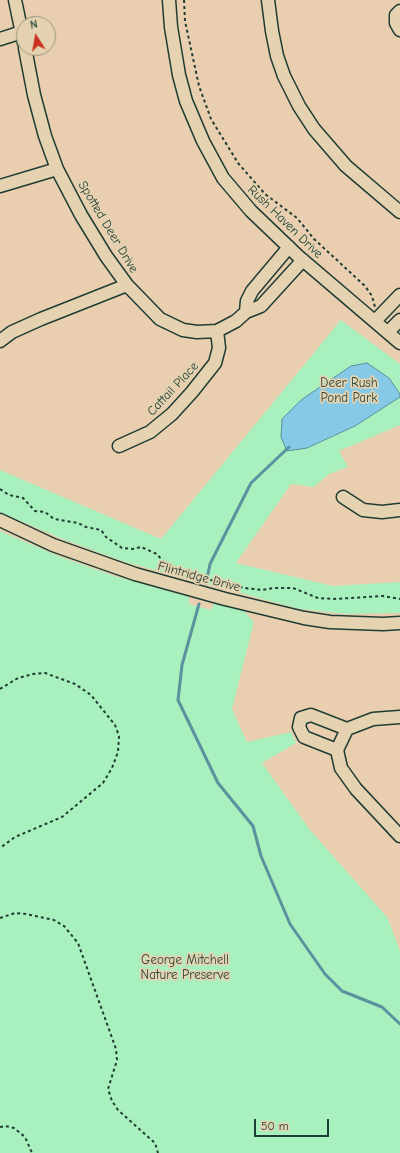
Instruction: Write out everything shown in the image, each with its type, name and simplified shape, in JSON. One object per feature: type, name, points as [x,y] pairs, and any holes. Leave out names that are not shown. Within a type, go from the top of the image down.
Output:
[{"type":"street","points":[[15,0],[18,16]]},
{"type":"street","name":"Rush Haven Drive","points":[[169,0],[171,27],[179,75],[186,101],[203,141],[223,178],[236,194],[289,247],[303,260],[378,318],[388,332],[400,343]]},
{"type":"street","points":[[268,0],[277,56],[284,76],[299,106],[314,129],[346,166],[400,212]]},
{"type":"street","points":[[400,11],[396,15],[396,23],[400,30]]},
{"type":"street","points":[[0,39],[16,38]]},
{"type":"street","name":"Spotted Deer Drive","points":[[27,56],[34,95],[45,136],[57,169],[81,215],[106,256],[127,285],[147,306],[170,325],[183,330],[197,332],[216,331],[236,321],[246,312],[261,306],[303,260]]},
{"type":"street","points":[[0,186],[57,169]]},
{"type":"street","points":[[246,312],[247,301],[252,291],[289,247]]},
{"type":"street","points":[[0,341],[12,332],[41,319],[127,285]]},
{"type":"street","points":[[378,318],[400,295]]},
{"type":"street","points":[[388,332],[400,320]]},
{"type":"street","name":"Cattail Place","points":[[119,446],[150,432],[172,414],[192,392],[215,363],[219,348],[216,331]]},
{"type":"street","points":[[343,497],[363,510],[382,512],[400,510]]},
{"type":"street","name":"Flintridge Drive","points":[[0,520],[22,532],[60,548],[135,574],[225,599],[304,618],[330,622],[383,624],[400,623]]},
{"type":"street","points":[[337,750],[304,737],[299,727],[301,718],[311,715],[347,729]]},
{"type":"street","points":[[400,717],[373,718],[347,729],[337,750],[341,768],[356,789],[400,836]]},
{"type":"path","points":[[184,0],[185,21],[199,86],[211,119],[238,162],[265,194],[297,218],[314,239],[365,286],[372,296],[378,318]]},
{"type":"path","points":[[0,489],[9,495],[23,498],[34,511],[45,512],[54,519],[78,523],[86,527],[101,530],[106,536],[122,548],[133,549],[141,547],[157,554],[171,571],[245,588],[262,590],[274,588],[293,588],[318,598],[383,596],[400,599]]},
{"type":"path","points":[[0,689],[18,678],[32,674],[46,673],[75,684],[91,695],[115,725],[119,736],[118,752],[104,783],[62,817],[15,837],[0,848]]},
{"type":"path","points":[[0,918],[15,913],[54,920],[64,926],[78,943],[116,1049],[116,1060],[108,1089],[112,1101],[118,1110],[155,1143],[158,1153]]},
{"type":"path","points":[[0,1127],[5,1126],[14,1128],[25,1137],[32,1153]]},
{"type":"green space","name":"Deer Rush Pond Park","points":[[341,320],[400,364],[400,425],[339,451],[348,467],[329,474],[314,487],[291,484],[236,563],[333,586],[400,582],[400,613],[346,614],[300,609],[125,562],[60,538],[0,512],[0,470],[161,539]]},
{"type":"green space","name":"George Mitchell Nature Preserve","points":[[0,531],[58,556],[114,576],[189,597],[189,604],[211,610],[214,603],[244,611],[254,622],[232,709],[247,742],[291,732],[296,743],[262,763],[310,830],[387,917],[400,951],[400,1153],[0,1153]]},
{"type":"water","points":[[367,363],[389,378],[400,394],[400,397],[355,426],[307,448],[287,451],[281,437],[282,419],[301,400],[351,366]]},
{"type":"waterway","points":[[206,583],[210,564],[251,483],[289,447]]},
{"type":"waterway","points":[[199,604],[182,665],[178,700],[218,783],[253,826],[261,856],[290,924],[325,974],[342,991],[382,1007],[400,1024]]}]
